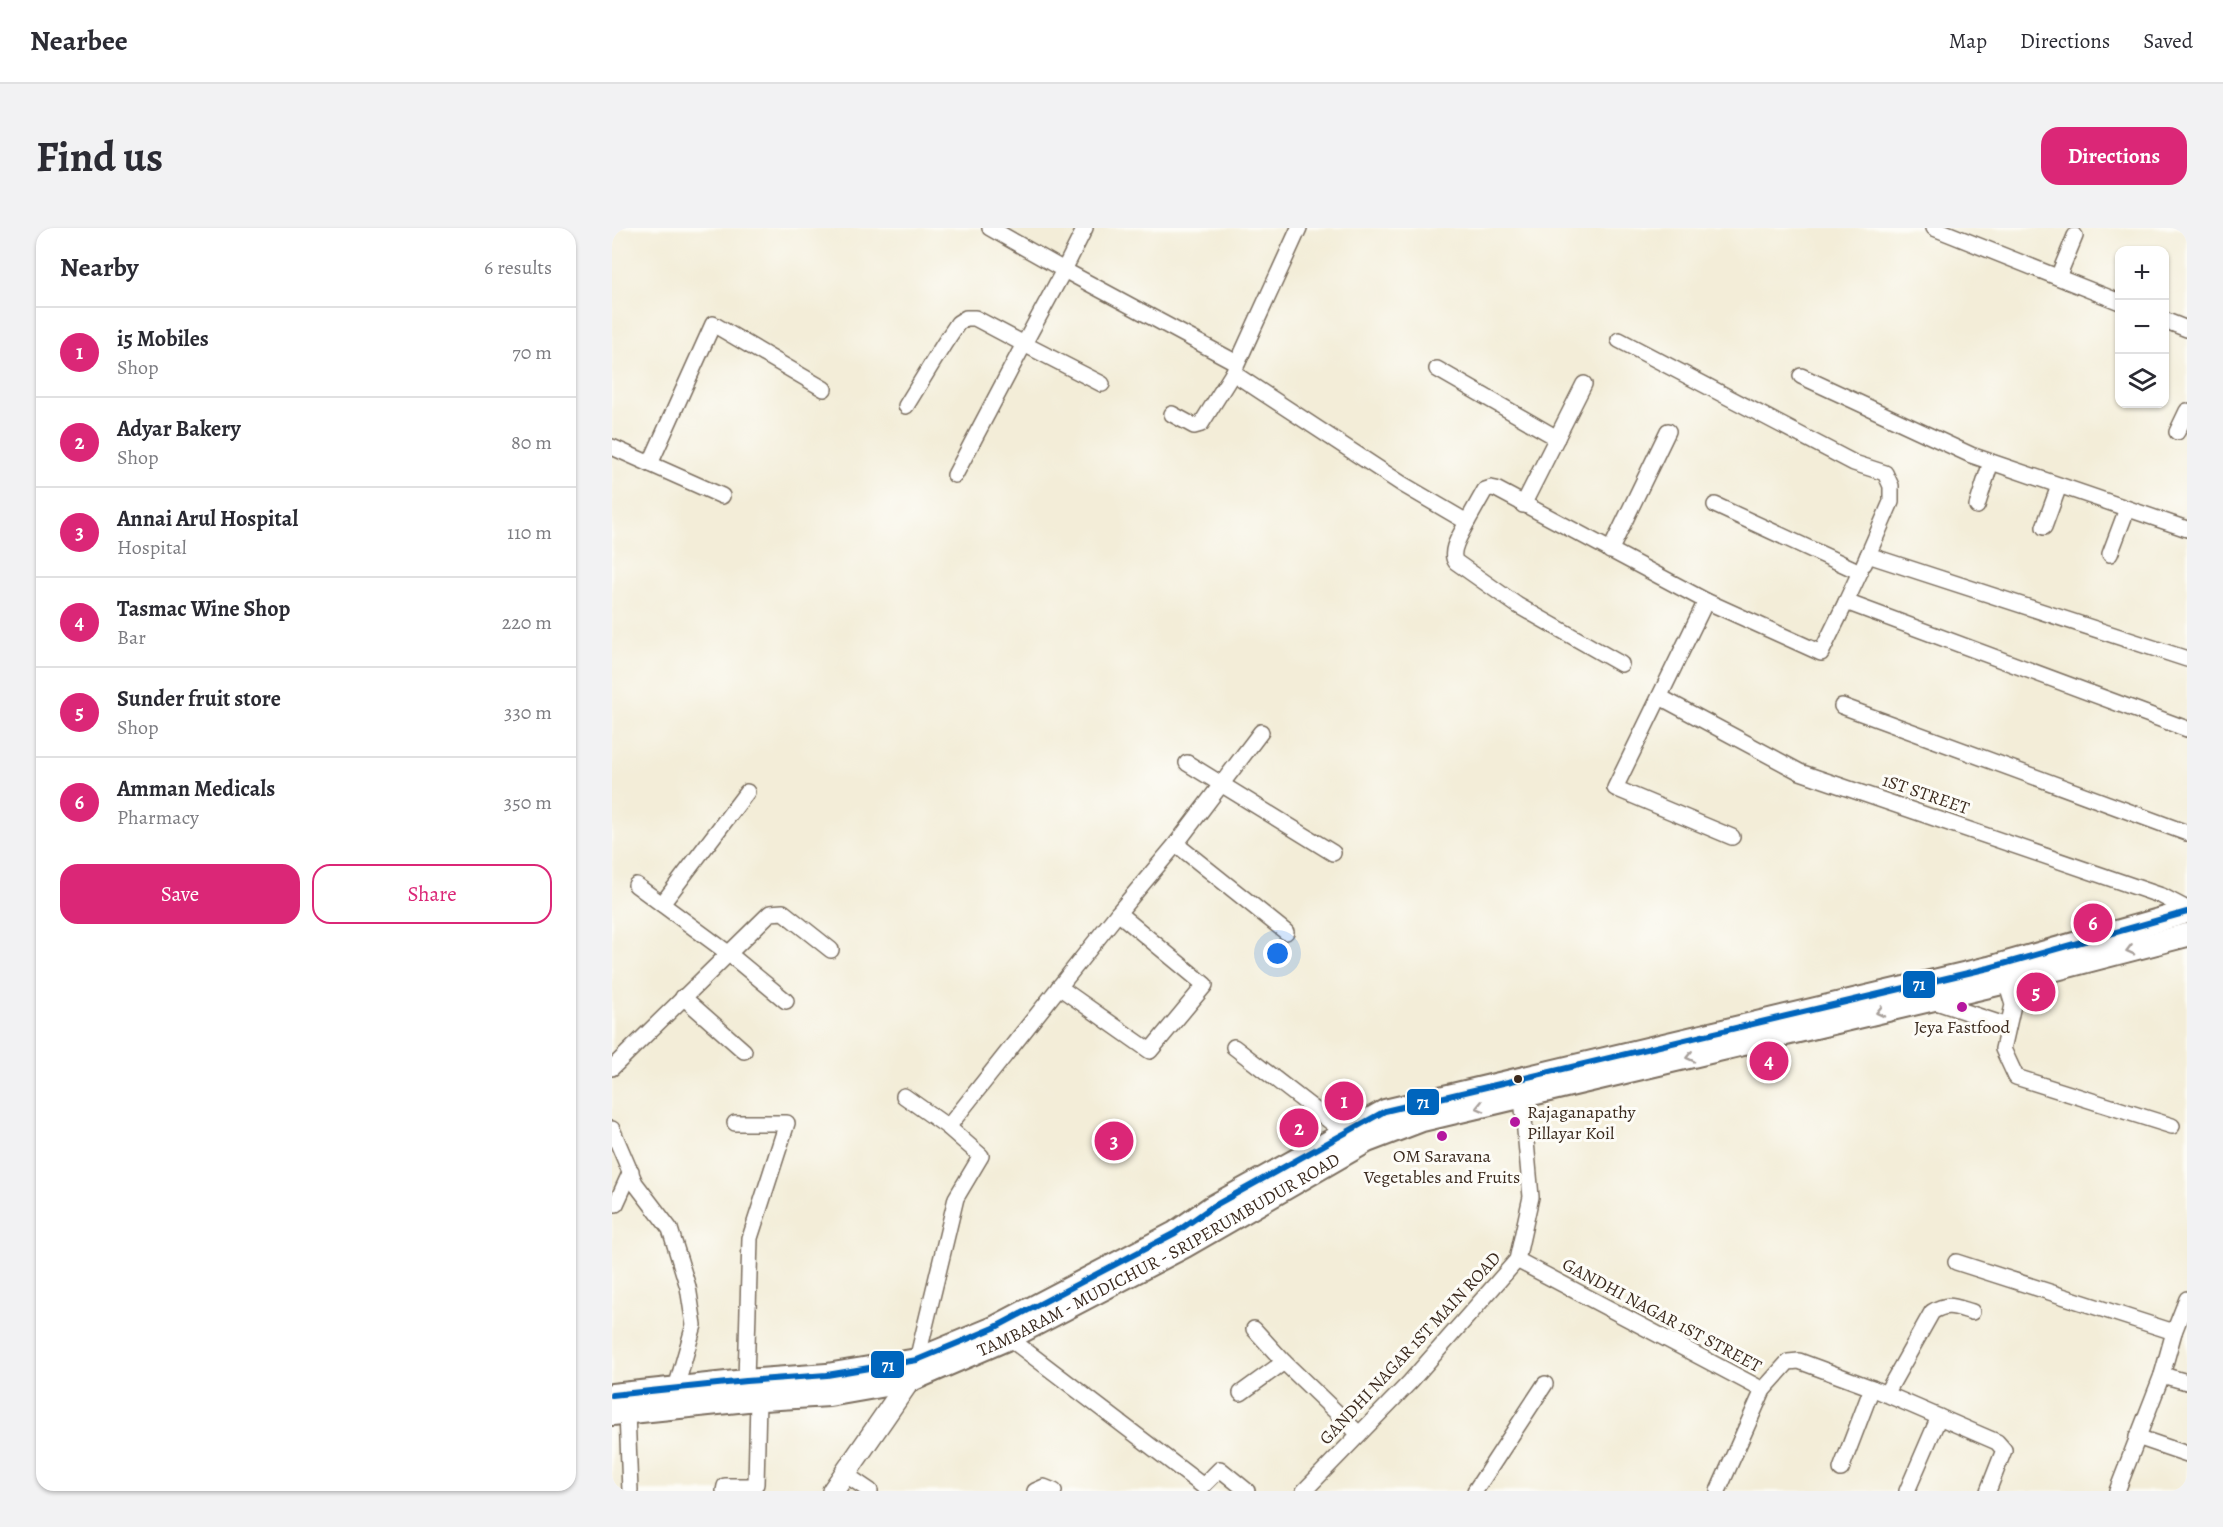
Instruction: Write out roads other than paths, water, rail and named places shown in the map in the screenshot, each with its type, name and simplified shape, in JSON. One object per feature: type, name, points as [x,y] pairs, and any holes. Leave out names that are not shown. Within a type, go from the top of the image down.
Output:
[{"type":"main road","name":"TAMBARAM - MUDICHUR - SRIPERUMBUDUR ROAD","points":[[752,1390],[829,1395],[909,1381],[1009,1338],[1185,1246],[1367,1141],[1422,1120],[1519,1088],[1989,968],[2187,910]]},
{"type":"main road","name":"TAMBARAM - MUDICHUR - SRIPERUMBUDUR ROAD","points":[[612,1395],[674,1398],[752,1390],[917,1360],[994,1328],[1175,1233],[1212,1207],[1385,1111],[1519,1088],[1930,1000],[2187,935]]},
{"type":"main road","name":"TAMBARAM - MUDICHUR - SRIPERUMBUDUR ROAD","points":[[620,1413],[674,1398]]},
{"type":"street","points":[[990,228],[1235,368],[1393,478],[1467,522]]},
{"type":"street","points":[[955,475],[1085,228]]},
{"type":"street","points":[[1172,414],[1194,426],[1201,424],[1235,368],[1299,228]]},
{"type":"street","points":[[1934,228],[2115,300]]},
{"type":"street","points":[[2058,278],[2075,236]]},
{"type":"street","points":[[906,406],[958,323],[966,318],[975,318],[1102,384]]},
{"type":"street","points":[[2169,322],[2187,328]]},
{"type":"street","points":[[650,464],[713,324],[824,389]]},
{"type":"street","points":[[1619,340],[1854,463],[1885,473],[1891,486],[1891,502],[1821,653],[1706,601],[1491,488],[1485,490],[1453,552],[1456,562],[1516,605],[1621,664]]},
{"type":"street","points":[[1437,369],[1557,438]]},
{"type":"street","points":[[1801,376],[1971,455],[2187,529]]},
{"type":"street","points":[[1522,505],[1584,384]]},
{"type":"street","points":[[2177,432],[2187,411]]},
{"type":"street","points":[[1610,551],[1668,431]]},
{"type":"street","points":[[612,447],[722,496]]},
{"type":"street","points":[[1977,506],[1991,462]]},
{"type":"street","points":[[2044,527],[2059,486]]},
{"type":"street","points":[[1715,505],[1860,572]]},
{"type":"street","points":[[2110,554],[2127,509]]},
{"type":"street","points":[[1868,555],[2187,659]]},
{"type":"street","points":[[1706,601],[1615,788],[1732,837]]},
{"type":"street","points":[[1846,602],[2187,729]]},
{"type":"street","name":"1ST STREET","points":[[1660,697],[1800,772],[2162,896],[2187,910]]},
{"type":"street","points":[[1842,706],[2187,833]]},
{"type":"street","points":[[948,1127],[1118,913],[1176,844],[1261,732]]},
{"type":"street","points":[[1187,763],[1333,853]]},
{"type":"street","points":[[662,904],[747,792]]},
{"type":"street","points":[[1176,844],[1286,932]]},
{"type":"street","points":[[636,885],[728,953],[786,1001]]},
{"type":"street","points":[[612,1068],[770,913],[783,912],[831,950]]},
{"type":"street","points":[[1059,987],[1150,1051],[1205,986],[1118,913]]},
{"type":"street","points":[[2006,982],[2013,1005],[2003,1049],[2016,1077],[2172,1126]]},
{"type":"street","points":[[683,997],[744,1051]]},
{"type":"street","points":[[1930,1000],[2008,1026]]},
{"type":"street","points":[[1234,1047],[1345,1133]]},
{"type":"street","name":"GANDHI NAGAR 1ST MAIN ROAD","points":[[1304,1491],[1410,1382],[1517,1260],[1531,1197],[1519,1088]]},
{"type":"street","points":[[870,1491],[839,1483],[909,1381],[917,1360],[956,1198],[981,1156],[948,1127],[904,1096]]},
{"type":"street","points":[[724,1491],[725,1486],[754,1486],[756,1484],[750,1238],[787,1123],[735,1123]]},
{"type":"street","points":[[612,1129],[635,1183],[670,1229],[688,1287],[694,1325],[674,1398]]},
{"type":"street","points":[[612,1203],[616,1204],[631,1171]]},
{"type":"street","name":"GANDHI NAGAR 1ST STREET","points":[[1517,1260],[1763,1390],[1788,1362],[1799,1361],[1879,1391],[1997,1442],[2004,1450],[1988,1491]]},
{"type":"street","points":[[1956,1262],[2174,1332]]},
{"type":"street","points":[[2117,1491],[2162,1375],[2174,1332],[2187,1299]]},
{"type":"street","points":[[1841,1469],[1879,1391],[1932,1312],[1943,1306],[1951,1306],[1972,1312]]},
{"type":"street","points":[[1254,1329],[1284,1362],[1359,1434]]},
{"type":"street","points":[[1009,1338],[1203,1486],[1220,1469],[1246,1491]]},
{"type":"street","points":[[1240,1393],[1284,1362]]},
{"type":"street","points":[[2162,1375],[2187,1382]]},
{"type":"street","points":[[1475,1491],[1545,1384]]},
{"type":"street","points":[[1718,1491],[1763,1390]]},
{"type":"street","points":[[620,1413],[630,1491]]},
{"type":"street","points":[[1907,1491],[1939,1417]]},
{"type":"street","points":[[2137,1437],[2187,1454]]},
{"type":"street","points":[[1035,1491],[1044,1487],[1054,1491]]},
{"type":"place","name":"Amman Medicals","points":[[2093,923]]},
{"type":"place","name":"Sunder fruit store","points":[[2036,992]]},
{"type":"place","name":"Jeya Fastfood","points":[[1962,1007]]},
{"type":"place","name":"Tasmac Wine Shop","points":[[1769,1061]]},
{"type":"place","name":"i5 Mobiles","points":[[1344,1101]]},
{"type":"place","name":"Rajaganapathy Pillayar Koil","points":[[1515,1122]]},
{"type":"place","name":"Adyar Bakery","points":[[1299,1128]]},
{"type":"place","name":"OM Saravana Vegetables and Fruits","points":[[1442,1136]]},
{"type":"place","name":"Annai Arul Hospital","points":[[1114,1141]]}]
